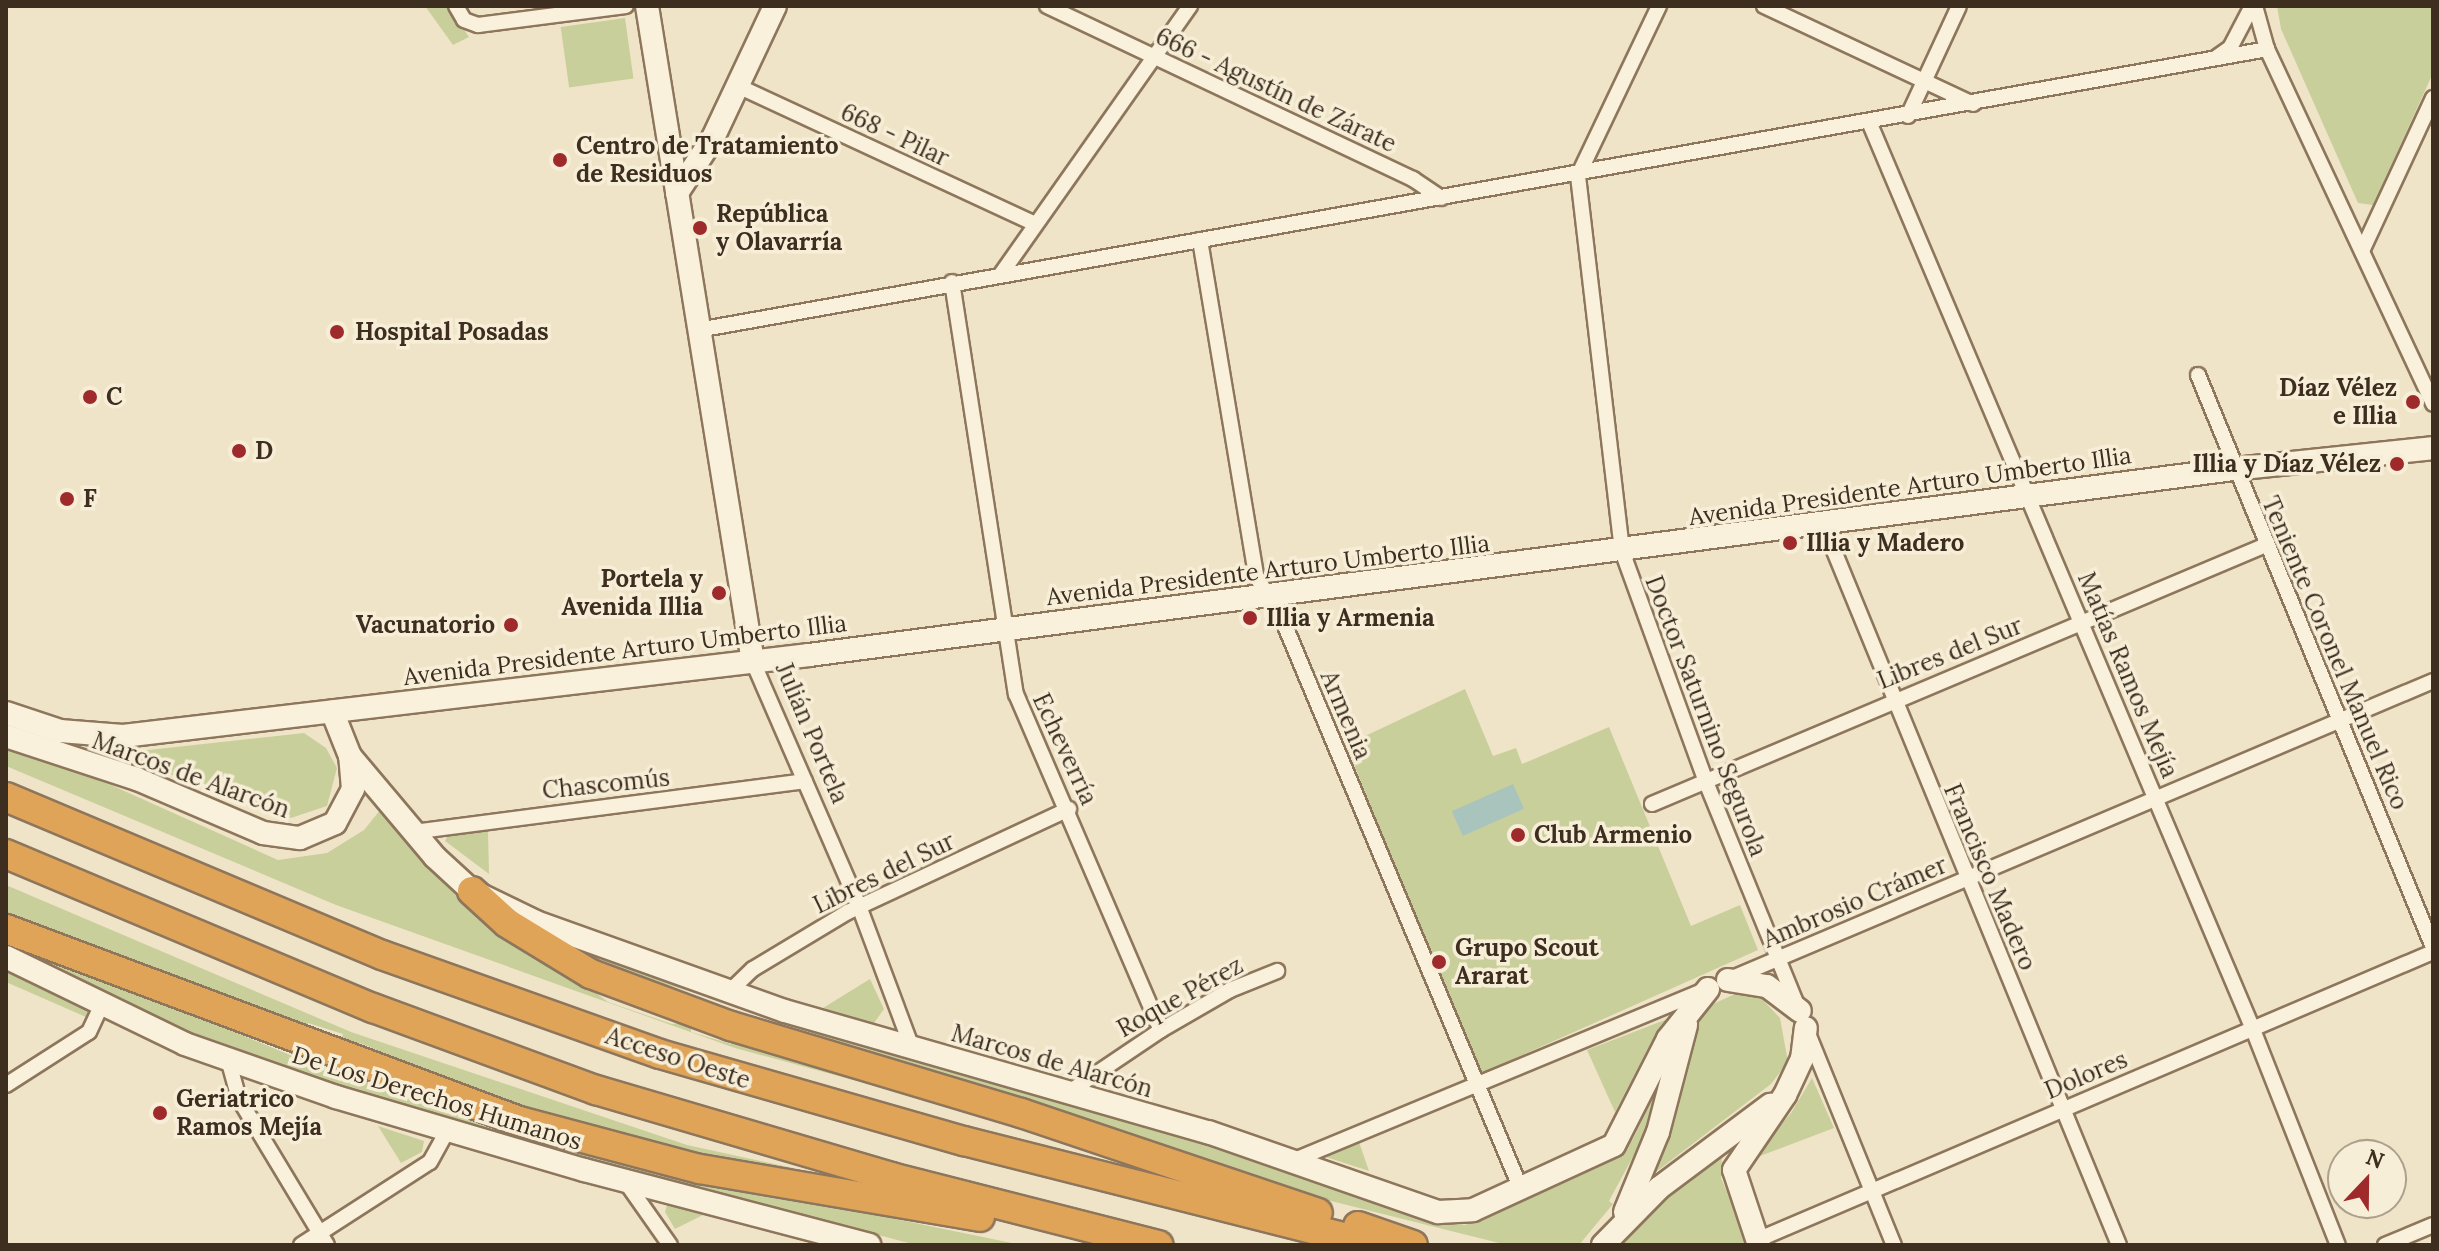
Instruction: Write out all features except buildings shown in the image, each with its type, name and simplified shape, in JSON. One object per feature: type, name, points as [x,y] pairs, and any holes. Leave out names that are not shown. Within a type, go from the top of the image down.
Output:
[{"type":"highway","name":"Acceso Oeste","points":[[6,797],[382,955],[660,1054],[908,1126],[1376,1245]]},
{"type":"highway","points":[[6,854],[373,1008],[596,1090],[876,1173],[1158,1245]]},
{"type":"highway","points":[[472,891],[507,923],[591,974],[731,1026],[1021,1113],[1413,1245]]},
{"type":"highway","points":[[6,929],[304,1044],[519,1121],[613,1148],[785,1184],[1143,1245]]},
{"type":"main road","name":"Julián Portela","points":[[647,6],[753,662]]},
{"type":"main road","points":[[677,193],[713,138],[775,6]]},
{"type":"main road","name":"Avenida Presidente Arturo Umberto Illia","points":[[108,736],[753,662],[2234,469],[2433,448]]},
{"type":"main road","name":"Marcos de Alarcón","points":[[6,736],[288,838],[320,832],[342,815],[353,789],[350,756],[332,711]]},
{"type":"main road","name":"Marcos de Alarcón","points":[[6,713],[60,731],[108,736]]},
{"type":"main road","name":"Marcos de Alarcón","points":[[350,756],[413,832],[472,891],[536,922],[729,992],[1292,1161],[1438,1212],[1473,1210],[1614,1145],[1662,1050],[1718,984]]},
{"type":"main road","name":"De Los Derechos Humanos","points":[[6,957],[102,1004],[228,1059],[447,1131],[855,1243]]},
{"type":"main road","points":[[1718,984],[1767,986],[1803,1020],[1802,1059],[1785,1095],[1734,1170],[1758,1242]]},
{"type":"main road","points":[[1610,1236],[1658,1132],[1690,1015]]},
{"type":"main road","points":[[1610,1236],[1713,1146],[1785,1095]]},
{"type":"street","points":[[456,6],[464,20],[478,25],[626,6]]},
{"type":"street","name":"666 - Agustín de Zárate","points":[[1047,6],[1413,179],[1441,198]]},
{"type":"street","points":[[1001,274],[1190,6]]},
{"type":"street","points":[[1578,176],[1659,6]]},
{"type":"street","points":[[1764,6],[1973,104]]},
{"type":"street","points":[[1908,116],[1959,6]]},
{"type":"street","points":[[2254,6],[2267,49],[2433,404]]},
{"type":"street","points":[[2214,58],[2230,48],[2254,6]]},
{"type":"street","points":[[698,330],[952,282],[1870,124],[2267,49]]},
{"type":"street","name":"668 - Pilar","points":[[738,86],[1035,224]]},
{"type":"street","points":[[2362,251],[2433,98]]},
{"type":"street","name":"Matías Ramos Mejía","points":[[1870,124],[2030,496],[2252,1027],[2338,1245]]},
{"type":"street","name":"Doctor Saturnino Segurola","points":[[1578,176],[1622,551],[1706,782],[1894,1245]]},
{"type":"street","name":"Armenia","points":[[1200,240],[1256,576],[1283,621],[1521,1189]]},
{"type":"street","name":"Echeverría","points":[[952,282],[1016,694],[1069,809],[1161,1030]]},
{"type":"street","name":"Teniente Coronel Manuel Rico","points":[[2198,375],[2433,950]]},
{"type":"street","name":"Francisco Madero","points":[[1823,524],[2119,1245]]},
{"type":"street","name":"Libres del Sur","points":[[1652,804],[2266,545]]},
{"type":"street","name":"Julián Portela","points":[[753,662],[859,906],[912,1048]]},
{"type":"street","name":"Ambrosio Crámer","points":[[1292,1161],[2433,681]]},
{"type":"street","name":"Chascomús","points":[[413,832],[805,781]]},
{"type":"street","name":"Libres del Sur","points":[[729,992],[753,969],[859,906],[1069,809]]},
{"type":"street","name":"Dolores","points":[[1758,1242],[2433,950]]},
{"type":"street","name":"Roque Pérez","points":[[1069,1092],[1161,1030],[1230,990],[1277,971]]},
{"type":"street","points":[[6,1085],[89,1032],[102,1004]]},
{"type":"street","points":[[228,1059],[239,1099],[323,1239]]},
{"type":"street","points":[[301,1245],[323,1239],[430,1162],[447,1131]]},
{"type":"street","points":[[624,1181],[670,1245]]},
{"type":"street","points":[[2385,1245],[2433,1225]]},
{"type":"green space","points":[[425,6],[449,6],[469,37],[453,45]]},
{"type":"green space","points":[[2277,6],[2433,6],[2433,73],[2373,205],[2358,203],[2281,29]]},
{"type":"green space","points":[[625,18],[633,78],[569,87],[561,27]]},
{"type":"green space","name":"Club Armenio","points":[[1465,689],[1493,756],[1516,748],[1522,764],[1609,727],[1691,926],[1740,905],[1758,950],[1480,1074],[1346,745]]},
{"type":"green space","points":[[304,733],[326,748],[337,768],[327,806],[291,818],[136,762],[139,751]]},
{"type":"green space","points":[[6,745],[111,785],[278,860],[327,853],[364,830],[381,809],[426,865],[608,1002],[672,1024],[691,1022],[691,1032],[731,1044],[733,1038],[1011,1123],[735,1048],[336,905],[6,766]]},
{"type":"green space","points":[[488,831],[489,874],[445,841],[448,835]]},
{"type":"green space","points":[[6,885],[351,1032],[687,1145],[793,1168],[790,1182],[634,1147],[388,1062],[391,1056],[360,1043],[349,1054],[338,1049],[343,1034],[308,1023],[306,1030],[6,922]]},
{"type":"green space","points":[[547,936],[624,966],[717,999],[597,965]]},
{"type":"green space","points":[[6,937],[314,1065],[619,1162],[1022,1245],[916,1245],[467,1126],[182,1033],[6,946]]},
{"type":"green space","points":[[6,967],[89,1008],[86,1017],[6,982]]},
{"type":"green space","points":[[870,979],[884,1009],[874,1023],[823,1008]]},
{"type":"green space","points":[[1737,993],[1762,999],[1780,1018],[1788,1062],[1771,1084],[1648,1178],[1698,1011]]},
{"type":"green space","points":[[1670,1018],[1651,1042],[1615,1112],[1587,1050]]},
{"type":"green space","points":[[777,1019],[1194,1139],[1401,1210],[1465,1225],[1617,1152],[1633,1139],[1657,1090],[1642,1140],[1609,1201],[1613,1204],[1579,1245],[1507,1245],[1299,1193],[902,1069]]},
{"type":"green space","points":[[1812,1078],[1834,1128],[1752,1159],[1791,1113]]},
{"type":"green space","points":[[378,1126],[424,1141],[422,1152],[401,1163]]},
{"type":"green space","points":[[1359,1142],[1369,1171],[1326,1157]]},
{"type":"green space","points":[[1722,1152],[1721,1178],[1750,1245],[1621,1245],[1677,1187]]},
{"type":"green space","points":[[667,1205],[703,1215],[675,1229],[665,1212]]},
{"type":"water","points":[[1513,784],[1524,809],[1463,836],[1452,811]]},
{"type":"place","name":"Centro de Tratamiento de Residuos","points":[[560,160]]},
{"type":"place","name":"República y Olavarría","points":[[700,228]]},
{"type":"place","name":"Hospital Posadas","points":[[337,332]]},
{"type":"place","name":"C","points":[[90,397]]},
{"type":"place","name":"Díaz Vélez e Illia","points":[[2413,402]]},
{"type":"place","name":"D","points":[[239,451]]},
{"type":"place","name":"Illia y Díaz Vélez","points":[[2397,464]]},
{"type":"place","name":"F","points":[[67,499]]},
{"type":"place","name":"Illia y Madero","points":[[1790,543]]},
{"type":"place","name":"Portela y Avenida Illia","points":[[719,593]]},
{"type":"place","name":"Illia y Armenia","points":[[1250,618]]},
{"type":"place","name":"Vacunatorio","points":[[511,625]]},
{"type":"place","name":"Club Armenio","points":[[1518,835]]},
{"type":"place","name":"Grupo Scout Ararat","points":[[1439,962]]},
{"type":"place","name":"Geriatrico Ramos Mejía","points":[[160,1113]]}]
